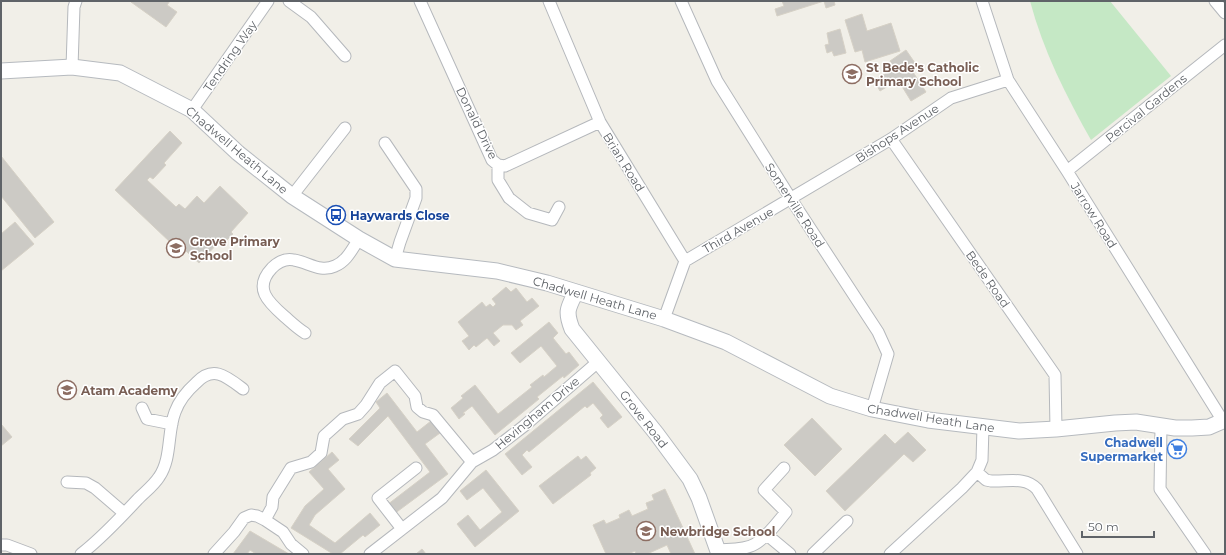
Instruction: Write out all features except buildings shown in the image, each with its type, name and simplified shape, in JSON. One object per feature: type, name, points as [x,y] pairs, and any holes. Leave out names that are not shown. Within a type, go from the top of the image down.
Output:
[{"type":"street","points":[[72,67],[74,7],[76,1]]},
{"type":"street","name":"Tendring Way","points":[[192,110],[268,1]]},
{"type":"street","points":[[289,1],[311,17],[345,56]]},
{"type":"street","name":"Donald Drive","points":[[420,1],[492,160],[498,165],[505,166],[600,122]]},
{"type":"street","name":"Brian Road","points":[[549,1],[600,122],[685,261]]},
{"type":"street","name":"Somerville Road","points":[[682,1],[717,81],[791,199],[878,332],[888,354],[872,410]]},
{"type":"street","name":"Jarrow Road","points":[[982,1],[1008,80],[1224,420]]},
{"type":"street","points":[[1215,1],[1225,12]]},
{"type":"street","name":"Percival Gardens","points":[[1067,171],[1225,45]]},
{"type":"street","name":"Chadwell Heath Lane","points":[[1,71],[72,67],[120,73],[192,110],[238,152],[292,196],[359,239],[396,259],[497,271],[664,318],[726,342],[830,396],[872,410],[928,420],[1020,431],[1136,422],[1161,427],[1192,428],[1209,427],[1224,420]]},
{"type":"street","name":"Bishops Avenue","points":[[791,199],[891,139],[951,98],[1008,80]]},
{"type":"street","points":[[292,196],[345,128]]},
{"type":"street","name":"Bede Road","points":[[891,139],[1054,375],[1056,429]]},
{"type":"street","points":[[385,143],[416,189],[416,198],[400,242],[396,259]]},
{"type":"street","points":[[498,165],[498,180],[508,198],[528,214],[552,220],[559,207]]},
{"type":"street","name":"Third Avenue","points":[[685,261],[791,199]]},
{"type":"street","points":[[305,334],[269,303],[263,293],[265,276],[278,262],[286,260],[294,260],[321,268],[336,266],[345,260],[359,239]]},
{"type":"street","points":[[664,318],[685,261]]},
{"type":"street","name":"Grove Road","points":[[576,292],[568,309],[568,319],[572,329],[656,433],[690,479],[699,498],[719,552]]},
{"type":"street","name":"Hevingham Drive","points":[[472,462],[493,450],[524,426],[599,361]]},
{"type":"street","points":[[264,520],[272,507],[273,497],[291,468],[311,462],[321,453],[324,436],[343,419],[358,414],[366,405],[380,383],[395,371],[414,396],[417,407],[423,412],[433,415],[472,462],[442,498],[370,554]]},
{"type":"street","points":[[81,554],[159,478],[164,467],[174,412],[187,391],[202,376],[214,373],[220,373],[242,389]]},
{"type":"street","points":[[142,408],[147,419],[172,424]]},
{"type":"street","points":[[890,554],[962,488],[977,472],[982,460],[983,427]]},
{"type":"street","points":[[1161,427],[1160,489],[1205,554]]},
{"type":"street","points":[[402,529],[378,498],[416,468]]},
{"type":"street","points":[[719,552],[754,544],[766,534],[786,512],[764,490],[784,468]]},
{"type":"street","points":[[977,472],[986,480],[1022,481],[1033,485],[1037,489],[1077,554]]},
{"type":"street","points":[[67,482],[86,483],[95,488],[124,513]]},
{"type":"street","points":[[214,554],[234,532],[244,518],[251,515],[258,516],[283,532],[288,537],[291,544],[303,554]]},
{"type":"street","points":[[813,554],[847,521]]},
{"type":"street","points":[[766,534],[790,554]]},
{"type":"street","points":[[1,545],[7,545],[31,554]]},
{"type":"green space","points":[[1030,1],[1110,1],[1171,76],[1091,140],[1048,55]]},
{"type":"place","name":"St Bede's Catholic Primary School","points":[[852,74]]},
{"type":"place","name":"Haywards Close","points":[[336,215]]},
{"type":"place","name":"Grove Primary School","points":[[176,248]]},
{"type":"place","name":"Atam Academy","points":[[67,390]]},
{"type":"place","name":"Chadwell Supermarket","points":[[1177,449]]},
{"type":"place","name":"Newbridge School","points":[[646,531]]}]
